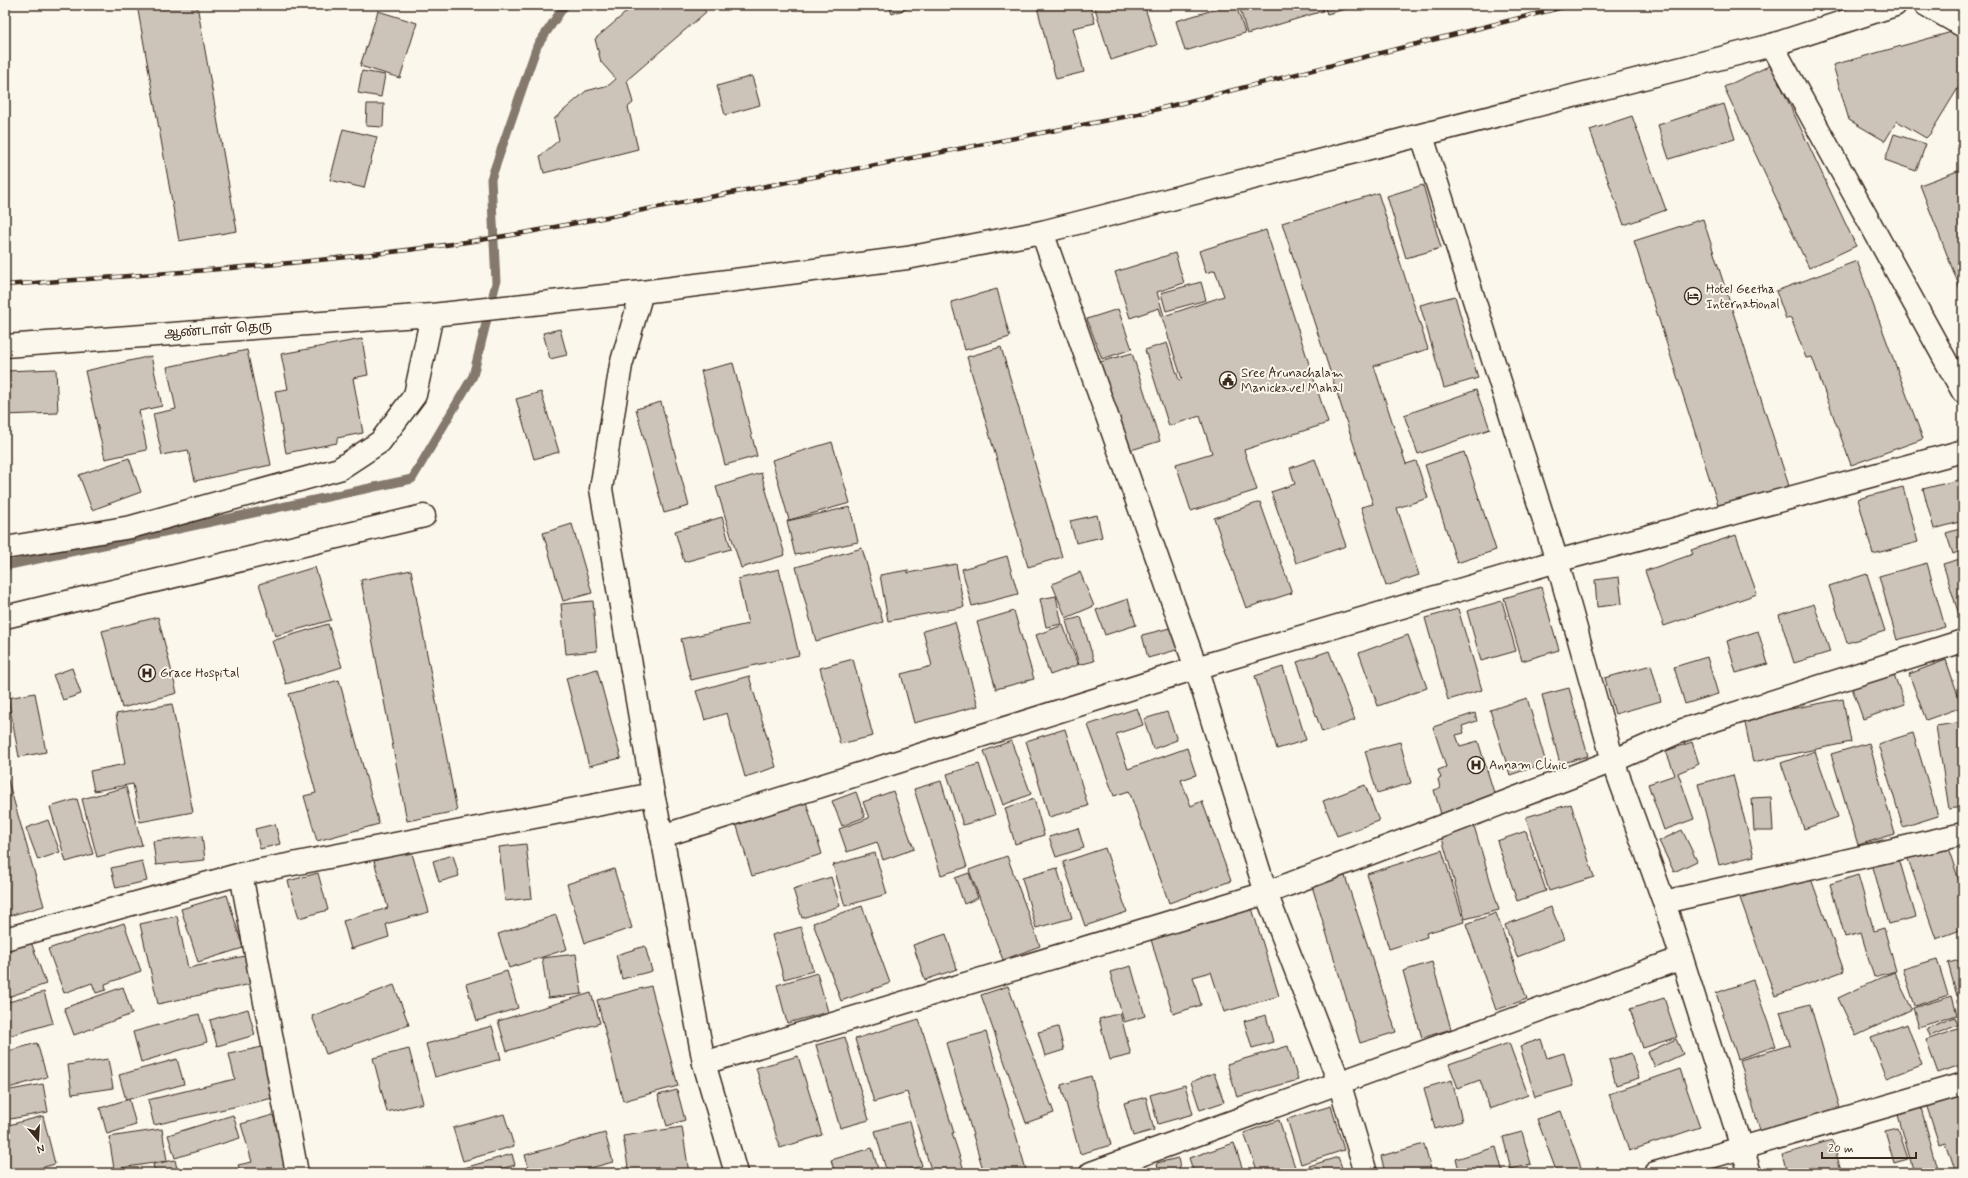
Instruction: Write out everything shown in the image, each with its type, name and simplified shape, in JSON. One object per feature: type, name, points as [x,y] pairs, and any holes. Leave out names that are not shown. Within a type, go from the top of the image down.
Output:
[{"type":"street","name":"ஆண்டாள் தெரு","points":[[5,346],[432,314],[642,292],[907,258],[1042,232],[1422,136],[1772,45],[1894,5]]},
{"type":"street","points":[[1926,5],[1963,26]]},
{"type":"street","points":[[1772,45],[1963,392]]},
{"type":"street","points":[[1422,136],[1557,561],[1613,761],[1664,902],[1750,1173]]},
{"type":"street","points":[[1042,232],[1196,668],[1266,893],[1338,1082],[1366,1173]]},
{"type":"street","points":[[642,292],[621,365],[601,489],[653,794],[704,1063],[736,1173]]},
{"type":"street","points":[[5,548],[131,527],[339,469],[380,442],[415,395],[432,314]]},
{"type":"street","points":[[662,836],[1196,668],[1557,561],[1963,451]]},
{"type":"street","points":[[5,617],[424,516]]},
{"type":"street","points":[[704,1063],[1266,893],[1613,761],[1683,730],[1963,641]]},
{"type":"street","points":[[5,939],[241,874],[653,794]]},
{"type":"street","points":[[1664,902],[1963,834]]},
{"type":"street","points":[[241,874],[296,1173]]},
{"type":"street","points":[[1091,1173],[1682,958]]},
{"type":"street","points":[[1655,1173],[1963,1084]]},
{"type":"building","points":[[137,5],[197,5],[237,231],[179,241]]},
{"type":"building","points":[[645,5],[700,5],[706,12],[627,80],[633,103],[628,107],[638,149],[544,173],[540,156],[559,140],[554,119],[586,91],[609,85],[616,79],[601,62],[595,39],[631,8]]},
{"type":"building","points":[[889,5],[916,5],[892,14]]},
{"type":"building","points":[[1044,5],[1090,5],[1095,23],[1073,28],[1084,72],[1056,79],[1037,7]]},
{"type":"building","points":[[1094,5],[1144,5],[1157,45],[1111,60]]},
{"type":"building","points":[[1230,5],[1236,5],[1245,33],[1185,51],[1176,21]]},
{"type":"building","points":[[1239,5],[1321,5],[1323,11],[1247,34]]},
{"type":"building","points":[[1324,5],[1361,5],[1327,14]]},
{"type":"building","points":[[1400,5],[1416,5],[1401,9]]},
{"type":"building","points":[[378,11],[417,23],[400,78],[360,66]]},
{"type":"building","points":[[1959,30],[1963,32],[1963,80],[1930,134],[1926,138],[1897,121],[1885,141],[1849,120],[1833,65]]},
{"type":"building","points":[[1771,65],[1856,246],[1809,268],[1724,87]]},
{"type":"building","points":[[362,71],[385,75],[381,97],[358,93]]},
{"type":"building","points":[[752,76],[760,105],[725,115],[717,86]]},
{"type":"building","points":[[367,104],[384,104],[383,127],[366,126]]},
{"type":"building","points":[[1724,104],[1735,139],[1669,159],[1658,125]]},
{"type":"building","points":[[1632,116],[1666,210],[1624,225],[1590,130]]},
{"type":"building","points":[[343,129],[377,137],[364,188],[330,180]]},
{"type":"building","points":[[1894,134],[1926,144],[1916,171],[1885,160]]},
{"type":"building","points":[[1963,169],[1963,296],[1920,185]]},
{"type":"building","points":[[1423,185],[1441,248],[1406,258],[1387,196]]},
{"type":"building","points":[[1378,193],[1428,349],[1374,366],[1406,464],[1416,461],[1428,498],[1397,508],[1419,575],[1386,586],[1361,507],[1373,504],[1282,223]]},
{"type":"building","points":[[1703,219],[1789,486],[1719,508],[1634,241]]},
{"type":"building","points":[[1266,230],[1328,423],[1244,450],[1257,490],[1191,511],[1176,464],[1212,453],[1200,416],[1169,426],[1145,350],[1167,343],[1179,380],[1182,379],[1159,308],[1130,318],[1115,272],[1175,253],[1184,283],[1157,292],[1164,316],[1224,296],[1215,270],[1206,273],[1199,251]]},
{"type":"building","points":[[1857,261],[1923,439],[1851,465],[1812,357],[1806,358],[1791,318],[1786,319],[1776,291]]},
{"type":"building","points":[[1201,282],[1206,300],[1166,311],[1161,293]]},
{"type":"building","points":[[997,289],[1010,337],[965,350],[951,302]]},
{"type":"building","points":[[1455,296],[1478,378],[1444,388],[1420,305]]},
{"type":"building","points":[[1118,309],[1132,349],[1102,359],[1087,319]]},
{"type":"building","points":[[560,329],[567,355],[550,359],[543,333]]},
{"type":"building","points":[[362,339],[368,375],[353,378],[363,433],[337,438],[337,443],[286,453],[275,391],[288,389],[281,354]]},
{"type":"building","points":[[1001,347],[1062,557],[1028,567],[967,357]]},
{"type":"building","points":[[247,350],[271,465],[195,481],[188,450],[162,455],[153,414],[176,409],[167,367]]},
{"type":"building","points":[[1132,353],[1160,441],[1128,451],[1100,362]]},
{"type":"building","points":[[151,356],[162,406],[139,411],[147,450],[105,459],[85,371]]},
{"type":"building","points":[[733,363],[757,456],[725,465],[701,371]]},
{"type":"building","points":[[56,369],[58,413],[5,415],[5,371]]},
{"type":"building","points":[[1476,390],[1490,429],[1418,454],[1404,415]]},
{"type":"building","points":[[541,392],[559,452],[534,459],[516,399]]},
{"type":"building","points":[[661,402],[689,506],[664,513],[636,409]]},
{"type":"building","points":[[832,442],[850,503],[789,520],[772,460]]},
{"type":"building","points":[[1464,452],[1496,550],[1457,563],[1425,465]]},
{"type":"building","points":[[129,458],[141,492],[92,510],[79,475]]},
{"type":"building","points":[[1315,459],[1346,546],[1296,563],[1271,492],[1295,484],[1290,468]]},
{"type":"building","points":[[1963,462],[1963,521],[1934,529],[1923,489],[1962,479],[1958,463]]},
{"type":"building","points":[[761,473],[785,555],[741,568],[716,487]]},
{"type":"building","points":[[1903,487],[1918,542],[1873,554],[1858,499]]},
{"type":"building","points":[[1260,502],[1292,593],[1246,608],[1214,518]]},
{"type":"building","points":[[850,507],[858,542],[795,555],[787,521]]},
{"type":"building","points":[[1097,515],[1102,537],[1076,543],[1070,521]]},
{"type":"building","points":[[722,517],[731,549],[684,562],[675,531]]},
{"type":"building","points":[[572,524],[592,593],[563,601],[543,533]]},
{"type":"building","points":[[1963,528],[1963,550],[1953,554],[1946,533]]},
{"type":"building","points":[[1736,535],[1757,594],[1664,626],[1645,571],[1693,554],[1691,550]]},
{"type":"building","points":[[862,548],[883,622],[816,641],[796,567]]},
{"type":"building","points":[[1007,556],[1018,594],[972,606],[962,569]]},
{"type":"building","points":[[1963,558],[1963,614],[1959,615],[1943,564]]},
{"type":"building","points":[[1927,563],[1945,627],[1897,640],[1879,576]]},
{"type":"building","points":[[956,564],[964,607],[888,621],[880,575],[908,570],[908,573]]},
{"type":"building","points":[[315,567],[331,620],[275,636],[259,584]]},
{"type":"building","points":[[779,569],[799,655],[691,680],[681,639],[748,624],[738,579]]},
{"type":"building","points":[[411,570],[457,811],[407,821],[361,580]]},
{"type":"building","points":[[1080,572],[1094,606],[1066,618],[1052,584]]},
{"type":"building","points":[[1867,574],[1885,631],[1847,643],[1829,586]]},
{"type":"building","points":[[1619,577],[1622,604],[1597,607],[1595,580]]},
{"type":"building","points":[[1541,587],[1559,650],[1522,661],[1504,598]]},
{"type":"building","points":[[1056,596],[1062,624],[1046,627],[1040,599]]},
{"type":"building","points":[[1128,599],[1136,625],[1105,635],[1096,610]]},
{"type":"building","points":[[593,601],[597,651],[566,654],[561,604]]},
{"type":"building","points":[[1502,601],[1516,651],[1481,661],[1467,611]]},
{"type":"building","points":[[1814,604],[1830,652],[1794,663],[1779,615]]},
{"type":"building","points":[[1458,609],[1482,690],[1448,700],[1425,618]]},
{"type":"building","points":[[1014,611],[1034,679],[996,689],[977,622]]},
{"type":"building","points":[[158,617],[177,693],[122,708],[102,631]]},
{"type":"building","points":[[1081,617],[1094,661],[1079,665],[1066,621]]},
{"type":"building","points":[[955,622],[978,706],[914,723],[901,674],[932,666],[923,631]]},
{"type":"building","points":[[328,624],[342,667],[286,684],[272,641]]},
{"type":"building","points":[[1063,625],[1078,665],[1050,675],[1036,635]]},
{"type":"building","points":[[1174,627],[1180,649],[1148,658],[1142,635]]},
{"type":"building","points":[[1758,631],[1768,664],[1736,673],[1727,641]]},
{"type":"building","points":[[1408,635],[1427,688],[1378,706],[1359,653]]},
{"type":"building","points":[[1329,651],[1355,720],[1322,732],[1297,662]]},
{"type":"building","points":[[1707,657],[1718,694],[1685,704],[1674,667]]},
{"type":"building","points":[[853,659],[873,736],[840,744],[820,668]]},
{"type":"building","points":[[1946,660],[1962,707],[1926,720],[1909,674]]},
{"type":"building","points":[[1651,665],[1661,701],[1615,714],[1605,678]]},
{"type":"building","points":[[1283,667],[1306,740],[1277,749],[1255,676]]},
{"type":"building","points":[[72,668],[81,694],[63,700],[53,675]]},
{"type":"building","points":[[597,669],[621,758],[589,766],[566,678]]},
{"type":"building","points":[[1893,672],[1905,704],[1863,719],[1852,688]]},
{"type":"building","points":[[749,676],[776,767],[745,777],[727,713],[705,720],[696,691]]},
{"type":"building","points":[[339,680],[379,824],[317,841],[304,796],[316,793],[289,694]]},
{"type":"building","points":[[1569,688],[1588,756],[1560,764],[1542,695]]},
{"type":"building","points":[[35,693],[46,752],[19,757],[8,698]]},
{"type":"building","points":[[1527,698],[1546,763],[1510,775],[1490,710]]},
{"type":"building","points":[[1843,699],[1851,742],[1753,762],[1744,718]]},
{"type":"building","points":[[172,704],[193,812],[140,822],[133,784],[94,791],[90,771],[125,764],[116,714]]},
{"type":"building","points":[[1137,708],[1143,725],[1116,734],[1128,769],[1187,748],[1196,775],[1181,780],[1191,806],[1202,801],[1231,881],[1169,903],[1129,791],[1114,796],[1088,725]]},
{"type":"building","points":[[1167,712],[1177,740],[1153,749],[1144,719]]},
{"type":"building","points":[[1475,713],[1477,721],[1462,726],[1464,733],[1456,735],[1460,746],[1478,741],[1495,796],[1441,814],[1434,790],[1440,788],[1438,779],[1441,778],[1438,770],[1446,767],[1433,727]]},
{"type":"building","points":[[1963,722],[1963,807],[1949,809],[1936,726]]},
{"type":"building","points":[[1065,729],[1088,806],[1049,817],[1026,741]]},
{"type":"building","points":[[1913,733],[1938,816],[1903,827],[1878,744]]},
{"type":"building","points":[[1011,741],[1031,794],[1003,805],[984,751]]},
{"type":"building","points":[[1400,742],[1411,783],[1377,793],[1365,751]]},
{"type":"building","points":[[1692,742],[1699,764],[1678,773],[1694,819],[1664,830],[1648,784],[1675,775],[1666,751]]},
{"type":"building","points":[[1869,743],[1895,834],[1858,845],[1831,754]]},
{"type":"building","points":[[1815,751],[1838,817],[1804,829],[1781,763]]},
{"type":"building","points":[[979,764],[995,815],[963,825],[947,774]]},
{"type":"building","points":[[5,770],[44,906],[5,917]]},
{"type":"building","points":[[1733,775],[1754,856],[1719,865],[1698,784]]},
{"type":"building","points":[[941,781],[967,867],[941,875],[914,789]]},
{"type":"building","points":[[1365,785],[1379,821],[1337,836],[1323,801]]},
{"type":"building","points":[[126,787],[142,845],[97,857],[82,799]]},
{"type":"building","points":[[893,791],[914,849],[883,860],[877,842],[847,852],[839,829],[869,818],[863,802]]},
{"type":"building","points":[[856,792],[865,817],[842,826],[832,801]]},
{"type":"building","points":[[1771,797],[1773,831],[1754,831],[1752,798]]},
{"type":"building","points":[[77,799],[93,854],[66,862],[50,807]]},
{"type":"building","points":[[1034,799],[1044,835],[1015,844],[1005,808]]},
{"type":"building","points":[[806,802],[822,854],[752,876],[736,823]]},
{"type":"building","points":[[1571,804],[1594,877],[1549,891],[1526,817]]},
{"type":"building","points":[[48,820],[60,852],[38,860],[26,828]]},
{"type":"building","points":[[275,824],[280,844],[260,849],[255,829]]},
{"type":"building","points":[[1474,826],[1499,910],[1465,919],[1441,835]]},
{"type":"building","points":[[1078,828],[1084,848],[1056,857],[1049,837]]},
{"type":"building","points":[[1682,830],[1697,861],[1674,872],[1659,841]]},
{"type":"building","points":[[1526,831],[1546,891],[1517,901],[1497,841]]},
{"type":"building","points":[[202,836],[205,860],[156,865],[153,841]]},
{"type":"building","points":[[1946,842],[1963,892],[1963,929],[1936,939],[1907,856]]},
{"type":"building","points":[[526,844],[532,898],[505,901],[499,847]]},
{"type":"building","points":[[1105,848],[1127,912],[1085,926],[1063,862]]},
{"type":"building","points":[[411,850],[429,912],[386,924],[389,937],[351,949],[343,921],[388,908],[374,861]]},
{"type":"building","points":[[1442,850],[1464,922],[1426,933],[1427,937],[1389,949],[1367,874]]},
{"type":"building","points":[[1897,852],[1916,917],[1889,924],[1871,860]]},
{"type":"building","points":[[875,853],[887,894],[845,906],[833,865]]},
{"type":"building","points":[[453,855],[459,876],[439,882],[433,861]]},
{"type":"building","points":[[1007,856],[1040,946],[1003,960],[969,870]]},
{"type":"building","points":[[142,861],[147,881],[116,888],[111,868]]},
{"type":"building","points":[[1057,868],[1072,918],[1036,928],[1022,878]]},
{"type":"building","points":[[614,869],[632,928],[585,943],[567,884]]},
{"type":"building","points":[[318,873],[328,910],[299,918],[288,881]]},
{"type":"building","points":[[969,873],[978,898],[964,904],[955,878]]},
{"type":"building","points":[[1809,873],[1844,971],[1775,996],[1740,898]]},
{"type":"building","points":[[1858,875],[1874,931],[1884,928],[1896,971],[1874,977],[1861,933],[1845,937],[1830,884]]},
{"type":"building","points":[[1345,876],[1396,1032],[1360,1043],[1312,886]]},
{"type":"building","points":[[831,877],[840,906],[802,918],[793,889]]},
{"type":"building","points":[[227,895],[243,948],[198,962],[181,909]]},
{"type":"building","points":[[1251,905],[1279,996],[1224,1012],[1211,972],[1193,977],[1201,1005],[1173,1014],[1150,936]]},
{"type":"building","points":[[862,906],[890,983],[841,1001],[813,923]]},
{"type":"building","points":[[1551,907],[1564,939],[1517,957],[1505,925]]},
{"type":"building","points":[[1496,913],[1527,999],[1496,1010],[1466,924]]},
{"type":"building","points":[[556,915],[567,949],[509,968],[498,934]]},
{"type":"building","points":[[177,916],[188,968],[245,956],[251,984],[158,1004],[140,924]]},
{"type":"building","points":[[124,923],[141,971],[105,984],[106,990],[96,993],[92,983],[64,993],[48,949]]},
{"type":"building","points":[[801,927],[813,971],[784,979],[772,935]]},
{"type":"building","points":[[946,934],[957,969],[925,980],[913,945]]},
{"type":"building","points":[[30,939],[46,984],[5,998],[5,947]]},
{"type":"building","points":[[645,946],[652,971],[622,979],[616,955]]},
{"type":"building","points":[[576,954],[582,994],[548,998],[542,958]]},
{"type":"building","points":[[1937,959],[1948,995],[1915,1006],[1903,969]]},
{"type":"building","points":[[1963,959],[1963,995],[1957,996],[1948,963]]},
{"type":"building","points":[[1432,962],[1451,1029],[1422,1038],[1403,971]]},
{"type":"building","points":[[1131,966],[1145,1016],[1124,1022],[1110,972]]},
{"type":"building","points":[[507,971],[518,1008],[477,1021],[466,984]]},
{"type":"building","points":[[1894,972],[1912,1009],[1856,1036],[1838,998]]},
{"type":"building","points":[[817,973],[828,1012],[787,1023],[777,985]]},
{"type":"building","points":[[1753,980],[1776,1046],[1738,1059],[1716,993]]},
{"type":"building","points":[[394,985],[409,1025],[326,1054],[312,1016]]},
{"type":"building","points":[[651,986],[678,1086],[623,1101],[597,1000]]},
{"type":"building","points":[[1008,986],[1054,1113],[1026,1123],[981,995]]},
{"type":"building","points":[[123,987],[132,1014],[74,1035],[64,1008]]},
{"type":"building","points":[[44,992],[53,1023],[5,1037],[5,1003]]},
{"type":"building","points":[[591,993],[600,1023],[507,1051],[498,1021]]},
{"type":"building","points":[[1952,996],[1957,1015],[1919,1027],[1913,1008]]},
{"type":"building","points":[[1664,998],[1677,1037],[1643,1048],[1630,1009]]},
{"type":"building","points":[[1810,1004],[1840,1108],[1760,1131],[1740,1060],[1790,1045],[1780,1012]]},
{"type":"building","points":[[248,1009],[255,1035],[217,1046],[210,1020]]},
{"type":"building","points":[[1120,1013],[1131,1055],[1110,1060],[1099,1019]]},
{"type":"building","points":[[199,1014],[207,1042],[141,1062],[133,1032]]},
{"type":"building","points":[[1266,1015],[1273,1042],[1252,1048],[1244,1021]]},
{"type":"building","points":[[1955,1017],[1958,1025],[1930,1036],[1927,1028]]},
{"type":"building","points":[[919,1019],[965,1173],[932,1173],[907,1092],[874,1102],[855,1039]]},
{"type":"building","points":[[1907,1024],[1922,1065],[1887,1078],[1871,1037]]},
{"type":"building","points":[[492,1026],[501,1059],[435,1077],[426,1044]]},
{"type":"building","points":[[1058,1027],[1064,1050],[1045,1056],[1038,1032]]},
{"type":"building","points":[[1963,1027],[1963,1064],[1938,1073],[1926,1040]]},
{"type":"building","points":[[986,1032],[1027,1173],[984,1173],[946,1043]]},
{"type":"building","points":[[845,1037],[869,1120],[840,1128],[816,1045]]},
{"type":"building","points":[[1541,1039],[1547,1058],[1564,1053],[1573,1086],[1535,1097],[1520,1046]]},
{"type":"building","points":[[1676,1039],[1683,1054],[1655,1067],[1648,1052]]},
{"type":"building","points":[[37,1043],[47,1077],[5,1089],[5,1052]]},
{"type":"building","points":[[1509,1043],[1528,1095],[1490,1109],[1480,1080],[1458,1088],[1449,1064]]},
{"type":"building","points":[[1288,1046],[1298,1080],[1237,1097],[1227,1064]]},
{"type":"building","points":[[262,1047],[273,1098],[154,1125],[148,1100],[235,1079],[229,1054]]},
{"type":"building","points":[[409,1049],[423,1103],[387,1112],[373,1058]]},
{"type":"building","points":[[1631,1053],[1639,1078],[1616,1085],[1609,1060]]},
{"type":"building","points":[[798,1056],[822,1135],[780,1148],[756,1068]]},
{"type":"building","points":[[108,1059],[113,1088],[72,1094],[68,1065]]},
{"type":"building","points":[[177,1059],[184,1084],[126,1100],[119,1075]]},
{"type":"building","points":[[1680,1069],[1700,1127],[1629,1151],[1609,1094]]},
{"type":"building","points":[[1214,1073],[1224,1102],[1200,1110],[1191,1082]]},
{"type":"building","points":[[1091,1076],[1111,1145],[1080,1154],[1061,1085]]},
{"type":"building","points":[[1452,1080],[1462,1121],[1435,1129],[1424,1088]]},
{"type":"building","points":[[43,1084],[48,1112],[5,1120],[5,1091]]},
{"type":"building","points":[[1185,1085],[1193,1114],[1158,1124],[1150,1095]]},
{"type":"building","points":[[677,1090],[685,1120],[667,1126],[658,1095]]},
{"type":"building","points":[[1962,1094],[1963,1173],[1955,1173],[1945,1142],[1939,1144],[1926,1104]]},
{"type":"building","points":[[1146,1097],[1154,1130],[1133,1136],[1124,1103]]},
{"type":"building","points":[[129,1099],[136,1125],[107,1134],[100,1108]]},
{"type":"building","points":[[1331,1106],[1344,1150],[1301,1164],[1287,1119]]},
{"type":"building","points":[[1921,1108],[1939,1173],[1914,1173],[1898,1115]]},
{"type":"building","points":[[1561,1111],[1583,1173],[1557,1173],[1537,1119]]},
{"type":"building","points":[[504,1114],[514,1146],[463,1161],[453,1128]]},
{"type":"building","points":[[233,1115],[240,1138],[175,1158],[168,1135]]},
{"type":"building","points":[[273,1115],[289,1173],[241,1173],[238,1165],[252,1162],[241,1124]]},
{"type":"building","points":[[43,1116],[55,1164],[22,1173],[5,1173],[5,1126]]},
{"type":"building","points":[[1279,1120],[1296,1170],[1287,1173],[1258,1173],[1244,1133]]},
{"type":"building","points":[[910,1121],[922,1166],[897,1173],[887,1173],[875,1131]]},
{"type":"building","points":[[682,1127],[689,1173],[629,1173],[623,1136]]},
{"type":"building","points":[[1898,1128],[1908,1159],[1894,1163],[1885,1131]]},
{"type":"building","points":[[162,1129],[167,1161],[114,1169],[109,1137]]},
{"type":"building","points":[[1522,1132],[1531,1164],[1511,1169],[1503,1137]]},
{"type":"building","points":[[605,1133],[613,1162],[572,1173],[530,1173],[525,1155]]},
{"type":"building","points":[[1832,1140],[1842,1173],[1787,1173],[1782,1155]]},
{"type":"building","points":[[1234,1143],[1244,1173],[1194,1173],[1189,1158]]},
{"type":"building","points":[[1424,1144],[1432,1173],[1385,1173],[1381,1156]]},
{"type":"building","points":[[1496,1147],[1503,1173],[1460,1173],[1456,1159]]},
{"type":"building","points":[[872,1148],[879,1173],[835,1173],[831,1160]]},
{"type":"building","points":[[512,1154],[515,1165],[497,1170],[498,1173],[447,1173]]},
{"type":"building","points":[[1338,1157],[1344,1173],[1311,1173],[1309,1166]]},
{"type":"building","points":[[1178,1158],[1181,1173],[1159,1173],[1157,1163]]},
{"type":"building","points":[[175,1160],[178,1173],[155,1173],[153,1164]]},
{"type":"building","points":[[922,1168],[923,1173],[909,1173]]},
{"type":"waterway","points":[[5,566],[412,479],[473,376],[496,283],[491,179],[537,46],[565,5]]},
{"type":"railway","points":[[5,285],[333,259],[529,232],[1134,115],[1571,5]]},
{"type":"place","name":"Hotel Geetha International","points":[[1693,296]]},
{"type":"place","name":"Sree Arunachalam Manickavel Mahal","points":[[1228,380]]},
{"type":"place","name":"Grace Hospital","points":[[147,673]]},
{"type":"place","name":"Annam Clinic","points":[[1476,765]]}]
